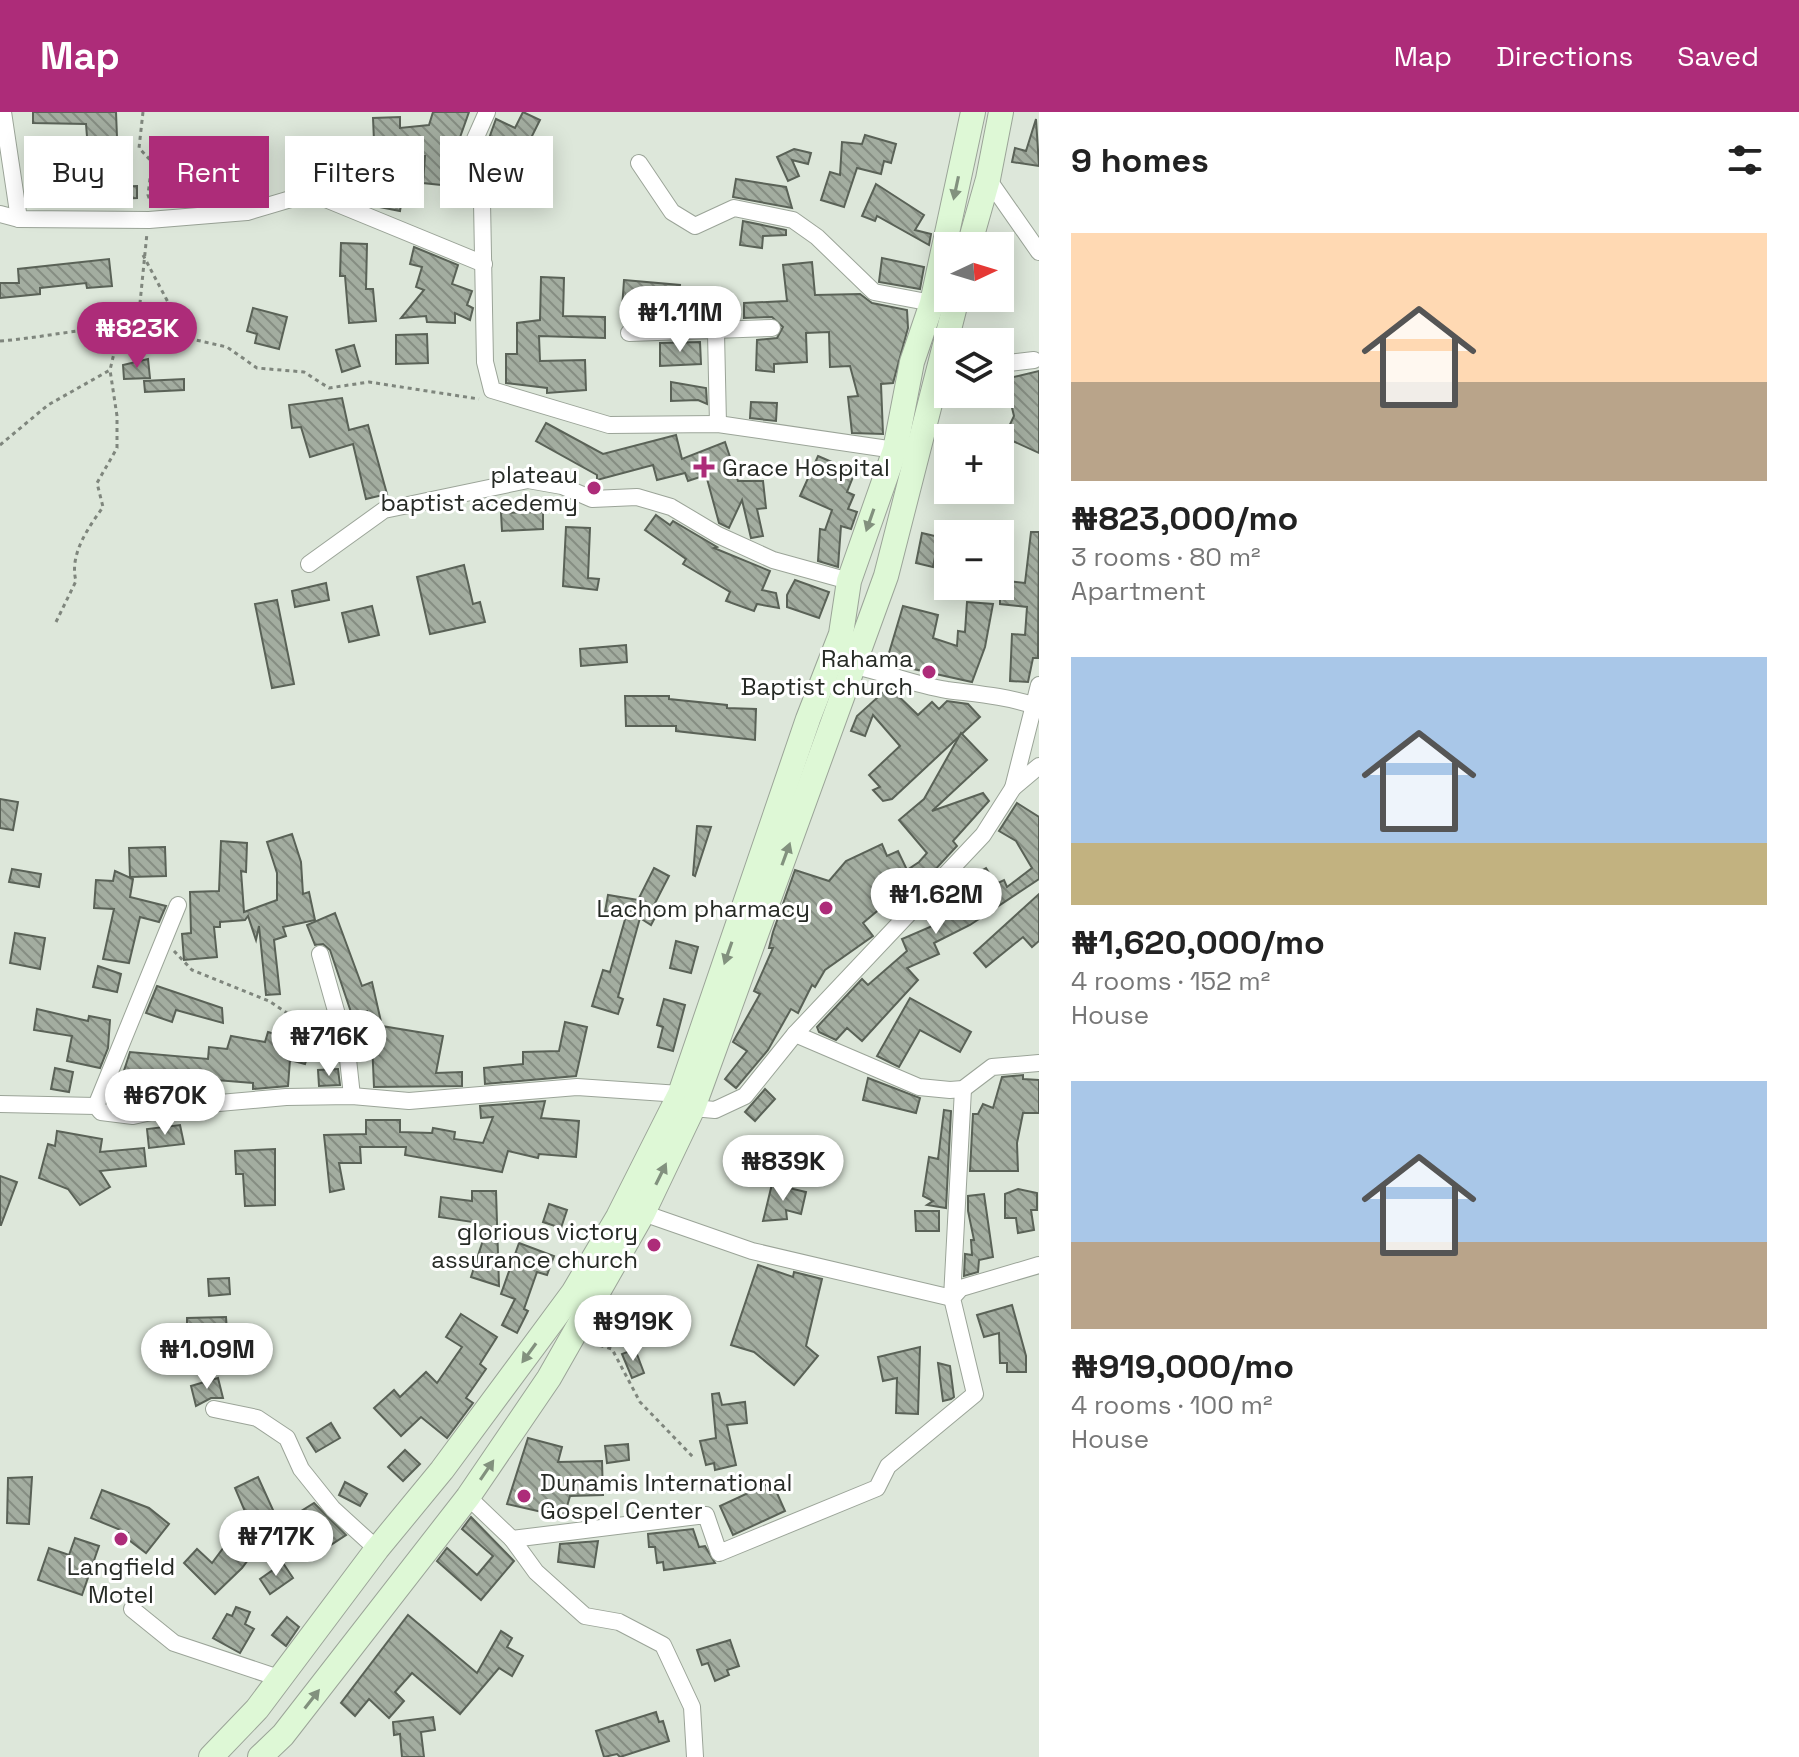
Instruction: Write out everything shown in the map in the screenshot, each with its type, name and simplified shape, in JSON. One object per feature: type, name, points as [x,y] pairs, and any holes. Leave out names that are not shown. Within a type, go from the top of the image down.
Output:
[{"type":"main road","points":[[211,1757],[257,1709],[377,1549],[442,1470],[573,1293],[686,1101],[808,719],[841,634],[849,581],[895,450],[912,362],[932,303],[973,112]]},
{"type":"main road","points":[[973,232],[988,179],[1001,112]]},
{"type":"main road","points":[[260,1757],[283,1735],[468,1497],[575,1333],[643,1213],[855,666],[886,576],[934,387]]},
{"type":"street","points":[[3,112],[19,219]]},
{"type":"street","points":[[487,112],[475,139],[484,264],[485,362],[492,390],[609,425],[718,424],[895,450]]},
{"type":"street","points":[[639,163],[681,221],[695,226],[734,208],[793,220],[874,292],[932,303]]},
{"type":"street","points":[[988,179],[1039,252]]},
{"type":"street","points":[[0,214],[19,219],[149,220],[247,212],[311,193],[484,264]]},
{"type":"street","points":[[629,333],[716,333],[772,328]]},
{"type":"street","points":[[716,333],[718,424]]},
{"type":"street","points":[[1014,362],[1034,360]]},
{"type":"street","points":[[309,564],[384,510],[528,480],[562,486],[592,499],[637,497],[671,507],[718,535],[773,560],[849,581]]},
{"type":"street","points":[[855,666],[901,680],[998,694],[1033,705]]},
{"type":"street","points":[[1013,788],[1039,685]]},
{"type":"street","points":[[0,1104],[96,1106],[101,1112],[133,1116],[174,1107],[286,1097],[352,1096],[409,1101],[577,1087],[686,1101],[715,1110],[745,1096],[795,1034],[983,835],[1013,788],[1039,766]]},
{"type":"street","points":[[96,1106],[178,905]]},
{"type":"street","points":[[320,954],[347,1054],[352,1096]]},
{"type":"street","points":[[795,1034],[919,1087],[963,1089],[992,1067],[1039,1063]]},
{"type":"street","points":[[512,1539],[706,1515],[719,1553],[877,1488],[888,1466],[914,1448],[975,1394],[952,1298],[963,1089]]},
{"type":"street","points":[[643,1213],[752,1251],[952,1298]]},
{"type":"street","points":[[952,1298],[961,1288],[1039,1265]]},
{"type":"street","points":[[214,1409],[257,1418],[287,1438],[301,1469],[333,1509],[377,1549]]},
{"type":"street","points":[[468,1497],[512,1539],[536,1572],[585,1616],[619,1622],[663,1645],[666,1658],[692,1707],[695,1757]]},
{"type":"street","points":[[132,1609],[174,1643],[279,1678]]},
{"type":"path","points":[[56,622],[76,581],[73,568],[87,530],[103,507],[97,483],[117,448],[117,416],[110,370],[120,328],[140,303],[149,220],[152,162],[139,148],[143,112]]},
{"type":"path","points":[[143,255],[187,338],[227,347],[257,368],[304,372],[329,388],[369,382],[462,398],[516,399]]},
{"type":"path","points":[[0,341],[44,338],[90,328],[120,328]]},
{"type":"path","points":[[0,445],[48,405],[110,370]]},
{"type":"path","points":[[164,939],[192,970],[269,1001],[293,1017],[316,1046],[347,1054]]},
{"type":"path","points":[[575,1333],[601,1348],[612,1349],[640,1402],[694,1458]]},
{"type":"building","points":[[33,112],[116,112],[117,136],[87,136],[86,124],[33,123]]},
{"type":"building","points":[[433,112],[469,112],[460,136],[440,136],[440,185],[424,183],[424,136],[374,136],[373,118],[400,117],[400,128],[429,125]]},
{"type":"building","points":[[523,112],[540,120],[532,136],[490,136],[496,119],[515,128]]},
{"type":"building","points":[[1036,119],[1039,166],[1012,162],[1015,148],[1026,151]]},
{"type":"building","points":[[865,135],[896,144],[891,163],[884,161],[881,174],[857,168],[844,207],[821,200],[830,172],[840,175],[842,142],[862,144]]},
{"type":"building","points":[[794,149],[811,153],[808,164],[792,160],[799,176],[788,181],[777,157]]},
{"type":"building","points":[[736,179],[786,187],[792,208],[733,197]]},
{"type":"building","points":[[876,184],[924,215],[915,230],[931,234],[929,245],[877,216],[875,221],[862,216]]},
{"type":"building","points":[[133,186],[137,186],[137,198],[133,198]]},
{"type":"building","points":[[743,221],[786,230],[786,235],[763,236],[762,248],[740,245]]},
{"type":"building","points":[[341,243],[367,244],[366,289],[373,289],[376,321],[349,323],[345,276],[340,276]]},
{"type":"building","points":[[414,247],[458,265],[452,284],[472,291],[467,305],[473,308],[470,320],[455,313],[455,323],[427,322],[426,316],[401,318],[424,290],[416,287],[422,267],[410,264]]},
{"type":"building","points":[[882,258],[924,267],[920,289],[879,282]]},
{"type":"building","points":[[109,259],[112,286],[87,288],[86,283],[40,288],[40,294],[0,298],[0,283],[19,283],[18,269]]},
{"type":"building","points":[[812,262],[815,295],[860,294],[872,303],[907,310],[908,328],[893,383],[881,384],[883,434],[852,433],[848,397],[858,396],[850,366],[830,367],[829,332],[806,333],[807,362],[774,364],[774,372],[756,370],[757,340],[777,338],[783,327],[772,317],[744,318],[744,303],[787,301],[783,265]]},
{"type":"building","points":[[541,277],[564,278],[563,316],[605,317],[605,338],[539,336],[540,361],[585,360],[586,390],[547,393],[547,388],[506,383],[506,354],[517,354],[517,323],[540,320]]},
{"type":"building","points":[[624,280],[680,285],[678,303],[697,307],[694,320],[668,321],[670,313],[622,309]]},
{"type":"building","points":[[253,308],[287,317],[279,349],[255,343],[257,334],[247,331]]},
{"type":"building","points":[[427,334],[428,363],[396,364],[396,335]]},
{"type":"building","points":[[700,342],[701,364],[660,366],[660,343]]},
{"type":"building","points":[[354,345],[360,366],[342,372],[336,350]]},
{"type":"building","points":[[148,359],[150,378],[124,379],[123,365]]},
{"type":"building","points":[[1039,371],[1039,453],[1014,442],[1014,424],[1010,424],[1014,416],[1014,377]]},
{"type":"building","points":[[184,379],[184,390],[145,392],[144,381]]},
{"type":"building","points":[[671,382],[706,388],[707,404],[698,400],[671,401]]},
{"type":"building","points":[[342,398],[349,430],[368,425],[387,494],[366,499],[353,444],[310,457],[301,427],[292,428],[289,405]]},
{"type":"building","points":[[751,402],[777,403],[776,421],[750,418]]},
{"type":"building","points":[[546,423],[603,454],[676,435],[682,459],[725,442],[738,481],[763,481],[766,508],[757,509],[763,536],[751,538],[742,500],[729,528],[719,523],[706,475],[688,481],[685,473],[657,480],[653,465],[597,480],[597,475],[536,441]]},
{"type":"building","points":[[818,456],[855,472],[847,492],[854,495],[848,509],[857,512],[851,529],[841,526],[838,567],[818,561],[820,529],[825,530],[832,510],[800,496]]},
{"type":"building","points":[[543,512],[543,529],[502,531],[501,513]]},
{"type":"building","points":[[656,515],[670,525],[673,521],[717,547],[714,548],[770,571],[762,590],[776,593],[779,608],[757,604],[754,611],[726,601],[730,592],[683,564],[686,559],[645,530]]},
{"type":"building","points":[[566,527],[590,528],[588,578],[599,579],[597,590],[563,586]]},
{"type":"building","points":[[1031,532],[1039,532],[1038,658],[1033,658],[1028,682],[1010,681],[1012,634],[1025,635],[1027,607],[1000,604],[1000,600],[1014,600],[1014,582],[1025,583]]},
{"type":"building","points":[[922,533],[934,536],[933,567],[916,563]]},
{"type":"building","points":[[464,565],[473,604],[480,602],[485,622],[430,634],[417,577]]},
{"type":"building","points":[[795,580],[829,592],[819,618],[787,607],[787,595]]},
{"type":"building","points":[[326,583],[329,600],[295,607],[292,591]]},
{"type":"building","points":[[277,600],[294,684],[272,688],[255,604]]},
{"type":"building","points":[[967,602],[993,604],[985,647],[972,682],[886,663],[903,606],[938,615],[933,638],[957,646],[958,631],[965,632]]},
{"type":"building","points":[[372,606],[379,635],[349,642],[342,613]]},
{"type":"building","points":[[626,645],[627,662],[581,666],[580,649]]},
{"type":"building","points":[[889,687],[918,715],[932,702],[939,709],[947,701],[968,704],[980,717],[892,799],[883,801],[873,790],[880,787],[869,775],[900,746],[873,715],[865,736],[851,731],[857,716]]},
{"type":"building","points":[[625,696],[669,696],[669,699],[727,705],[727,708],[756,709],[755,740],[676,731],[676,726],[626,726]]},
{"type":"building","points":[[961,733],[987,760],[932,811],[983,793],[989,801],[953,841],[957,846],[919,887],[916,884],[892,900],[900,907],[891,916],[882,907],[863,923],[873,936],[825,970],[815,987],[812,985],[798,1013],[791,1009],[768,1050],[736,1088],[725,1079],[747,1051],[733,1042],[760,994],[754,991],[773,948],[769,948],[773,932],[795,870],[829,881],[846,861],[882,844],[887,856],[898,851],[907,870],[919,862],[927,853],[899,820],[924,799]]},
{"type":"building","points":[[0,799],[18,802],[13,830],[0,828]]},
{"type":"building","points":[[1017,803],[1039,817],[1039,879],[970,925],[934,943],[939,954],[907,968],[918,980],[862,1041],[847,1028],[836,1040],[819,1032],[817,1027],[862,979],[868,985],[907,951],[902,939],[937,924],[933,916],[965,899],[957,885],[986,868],[996,884],[1004,880],[1007,887],[1032,868],[1016,841],[999,831]]},
{"type":"building","points":[[697,826],[711,827],[695,876],[693,875]]},
{"type":"building","points":[[292,834],[301,862],[303,894],[309,892],[315,920],[283,927],[286,936],[274,940],[280,994],[266,995],[259,926],[256,940],[248,916],[245,920],[220,922],[220,927],[214,927],[217,957],[184,960],[182,934],[191,933],[190,892],[219,891],[221,841],[247,843],[246,872],[241,871],[244,912],[277,900],[277,873],[267,842]]},
{"type":"building","points":[[165,847],[166,876],[130,877],[129,848]]},
{"type":"building","points":[[654,868],[669,876],[653,907],[659,910],[651,925],[640,918],[618,997],[623,999],[618,1014],[592,1006],[603,970],[610,972],[626,916],[605,912],[608,895],[638,900]]},
{"type":"building","points":[[12,869],[41,874],[39,887],[9,882]]},
{"type":"building","points":[[115,871],[133,879],[130,897],[166,906],[159,922],[140,917],[129,963],[103,959],[114,909],[94,908],[96,880],[113,881]]},
{"type":"building","points":[[1039,894],[1039,941],[1032,947],[1023,937],[986,967],[974,953]]},
{"type":"building","points":[[335,913],[362,986],[372,982],[382,1026],[443,1036],[436,1073],[462,1072],[462,1086],[374,1087],[372,1042],[362,1040],[367,1011],[352,1015],[330,950],[323,944],[315,945],[307,925]]},
{"type":"building","points":[[15,933],[45,938],[40,969],[10,963]]},
{"type":"building","points":[[676,941],[698,947],[691,973],[670,968]]},
{"type":"building","points":[[98,966],[121,974],[117,992],[93,987]]},
{"type":"building","points":[[157,986],[222,1008],[223,1023],[176,1010],[172,1022],[146,1013]]},
{"type":"building","points":[[910,998],[971,1032],[960,1052],[920,1030],[899,1067],[877,1056]]},
{"type":"building","points":[[664,999],[685,1005],[673,1051],[658,1047],[663,1027],[657,1025]]},
{"type":"building","points":[[37,1009],[88,1021],[89,1016],[110,1020],[108,1048],[100,1068],[67,1061],[72,1036],[34,1030]]},
{"type":"building","points":[[565,1022],[587,1027],[576,1076],[485,1084],[484,1068],[523,1064],[523,1052],[559,1051]]},
{"type":"building","points":[[268,1032],[311,1045],[305,1064],[290,1060],[288,1086],[253,1089],[253,1083],[216,1080],[216,1083],[151,1082],[151,1085],[121,1080],[130,1052],[208,1059],[209,1047],[227,1049],[231,1036],[265,1042]]},
{"type":"building","points":[[55,1068],[73,1072],[69,1092],[51,1089]]},
{"type":"building","points":[[338,1069],[340,1085],[319,1086],[318,1070]]},
{"type":"building","points":[[1023,1075],[1023,1079],[1039,1080],[1039,1113],[1023,1113],[1017,1143],[1018,1171],[970,1171],[973,1114],[978,1114],[983,1104],[993,1108],[1002,1077]]},
{"type":"building","points":[[868,1078],[920,1098],[916,1113],[863,1100]]},
{"type":"building","points":[[765,1089],[775,1099],[755,1121],[745,1112]]},
{"type":"building","points":[[545,1101],[541,1118],[579,1121],[576,1157],[539,1154],[538,1158],[508,1151],[502,1172],[405,1155],[406,1147],[360,1147],[361,1163],[339,1163],[344,1189],[330,1192],[324,1135],[366,1134],[366,1120],[400,1120],[400,1132],[432,1133],[433,1128],[455,1132],[454,1139],[483,1143],[493,1117],[481,1118],[480,1106]]},
{"type":"building","points":[[944,1110],[951,1111],[946,1208],[927,1205],[933,1201],[923,1196],[929,1157],[938,1159]]},
{"type":"building","points":[[180,1125],[184,1144],[149,1148],[147,1129]]},
{"type":"building","points":[[57,1131],[102,1139],[100,1152],[144,1148],[146,1166],[100,1171],[110,1187],[80,1205],[68,1189],[39,1178],[48,1144],[55,1146]]},
{"type":"building","points":[[275,1149],[275,1205],[245,1206],[243,1174],[236,1174],[235,1151]]},
{"type":"building","points":[[0,1176],[17,1182],[1,1225],[0,1225]]},
{"type":"building","points":[[772,1184],[806,1192],[801,1214],[786,1210],[787,1219],[763,1221]]},
{"type":"building","points":[[1018,1189],[1037,1193],[1037,1210],[1031,1210],[1034,1230],[1018,1233],[1016,1218],[1005,1218],[1005,1194]]},
{"type":"building","points":[[472,1191],[496,1191],[499,1286],[471,1277],[485,1234],[473,1235],[473,1222],[439,1217],[441,1197],[472,1201]]},
{"type":"building","points":[[984,1194],[993,1257],[979,1260],[978,1272],[964,1276],[965,1254],[972,1255],[971,1240],[974,1240],[968,1196]]},
{"type":"building","points":[[549,1204],[567,1210],[561,1228],[543,1222]]},
{"type":"building","points":[[915,1211],[939,1211],[939,1231],[916,1231]]},
{"type":"building","points":[[519,1243],[554,1256],[547,1275],[537,1272],[524,1309],[528,1311],[517,1333],[502,1325],[515,1299],[501,1294]]},
{"type":"building","points":[[758,1265],[793,1277],[794,1272],[822,1279],[806,1346],[818,1356],[794,1385],[754,1352],[731,1345]]},
{"type":"building","points":[[229,1278],[230,1294],[209,1296],[208,1279]]},
{"type":"building","points":[[1012,1305],[1026,1356],[1026,1372],[1007,1372],[1007,1363],[1000,1363],[999,1333],[984,1337],[977,1315]]},
{"type":"building","points":[[461,1314],[497,1337],[480,1364],[486,1369],[466,1398],[473,1403],[447,1438],[421,1417],[401,1436],[374,1408],[394,1390],[400,1397],[426,1372],[437,1383],[462,1347],[446,1337]]},
{"type":"building","points":[[226,1317],[227,1331],[187,1332],[187,1318]]},
{"type":"building","points":[[920,1347],[918,1414],[896,1413],[897,1378],[883,1381],[878,1357]]},
{"type":"building","points":[[635,1349],[644,1373],[632,1378],[622,1354]]},
{"type":"building","points":[[938,1363],[950,1366],[954,1397],[943,1401]]},
{"type":"building","points":[[218,1378],[223,1398],[211,1398],[196,1406],[191,1386]]},
{"type":"building","points":[[719,1393],[722,1405],[745,1402],[747,1423],[727,1425],[736,1465],[715,1470],[714,1463],[706,1465],[700,1441],[716,1438],[712,1394]]},
{"type":"building","points":[[331,1423],[340,1438],[316,1452],[307,1438]]},
{"type":"building","points":[[528,1438],[562,1447],[558,1462],[602,1461],[603,1495],[570,1496],[564,1517],[507,1504]]},
{"type":"building","points":[[628,1444],[629,1460],[607,1463],[605,1446]]},
{"type":"building","points":[[405,1450],[420,1464],[403,1481],[388,1467]]},
{"type":"building","points":[[32,1477],[29,1524],[7,1523],[8,1478]]},
{"type":"building","points":[[258,1477],[278,1521],[254,1535],[262,1541],[242,1568],[215,1594],[184,1563],[197,1549],[212,1563],[247,1516],[235,1488]]},
{"type":"building","points":[[345,1482],[367,1494],[360,1506],[339,1495]]},
{"type":"building","points":[[772,1482],[785,1511],[733,1535],[720,1506]]},
{"type":"building","points":[[102,1490],[149,1508],[169,1524],[146,1553],[125,1537],[128,1533],[91,1518]]},
{"type":"building","points":[[314,1503],[346,1535],[323,1550],[298,1513]]},
{"type":"building","points":[[471,1517],[514,1561],[481,1600],[437,1561],[447,1548],[477,1575],[493,1556],[462,1529]]},
{"type":"building","points":[[693,1529],[699,1547],[705,1546],[715,1563],[664,1570],[663,1562],[657,1563],[655,1547],[649,1547],[648,1534]]},
{"type":"building","points":[[75,1538],[99,1546],[82,1595],[38,1580],[49,1548],[69,1555]]},
{"type":"building","points":[[598,1541],[594,1567],[558,1562],[560,1544]]},
{"type":"building","points":[[283,1563],[293,1578],[270,1594],[260,1579]]},
{"type":"building","points":[[236,1607],[250,1612],[245,1624],[254,1629],[240,1653],[213,1638],[227,1614],[232,1616]]},
{"type":"building","points":[[408,1615],[477,1673],[501,1631],[512,1638],[507,1647],[523,1656],[512,1676],[499,1668],[460,1714],[412,1673],[395,1692],[404,1701],[389,1718],[369,1699],[355,1716],[341,1703]]},
{"type":"building","points":[[287,1617],[299,1627],[286,1646],[272,1635]]},
{"type":"building","points":[[730,1640],[739,1666],[727,1670],[729,1675],[715,1681],[708,1663],[702,1665],[697,1650]]},
{"type":"building","points":[[656,1712],[659,1722],[663,1721],[669,1741],[620,1757],[617,1754],[604,1757],[596,1731]]},
{"type":"building","points":[[433,1717],[435,1730],[421,1732],[424,1757],[402,1757],[400,1734],[394,1735],[393,1722]]},
{"type":"place","name":"Grace Hospital","points":[[704,467]]},
{"type":"place","name":"plateau baptist acedemy","points":[[594,488]]},
{"type":"place","name":"Rahama Baptist church","points":[[929,672]]},
{"type":"place","name":"Lachom pharmacy","points":[[826,908]]},
{"type":"place","name":"glorious victory assurance church","points":[[654,1245]]},
{"type":"place","name":"Dunamis International Gospel Center","points":[[524,1496]]},
{"type":"place","name":"Langfield Motel","points":[[121,1539]]}]
